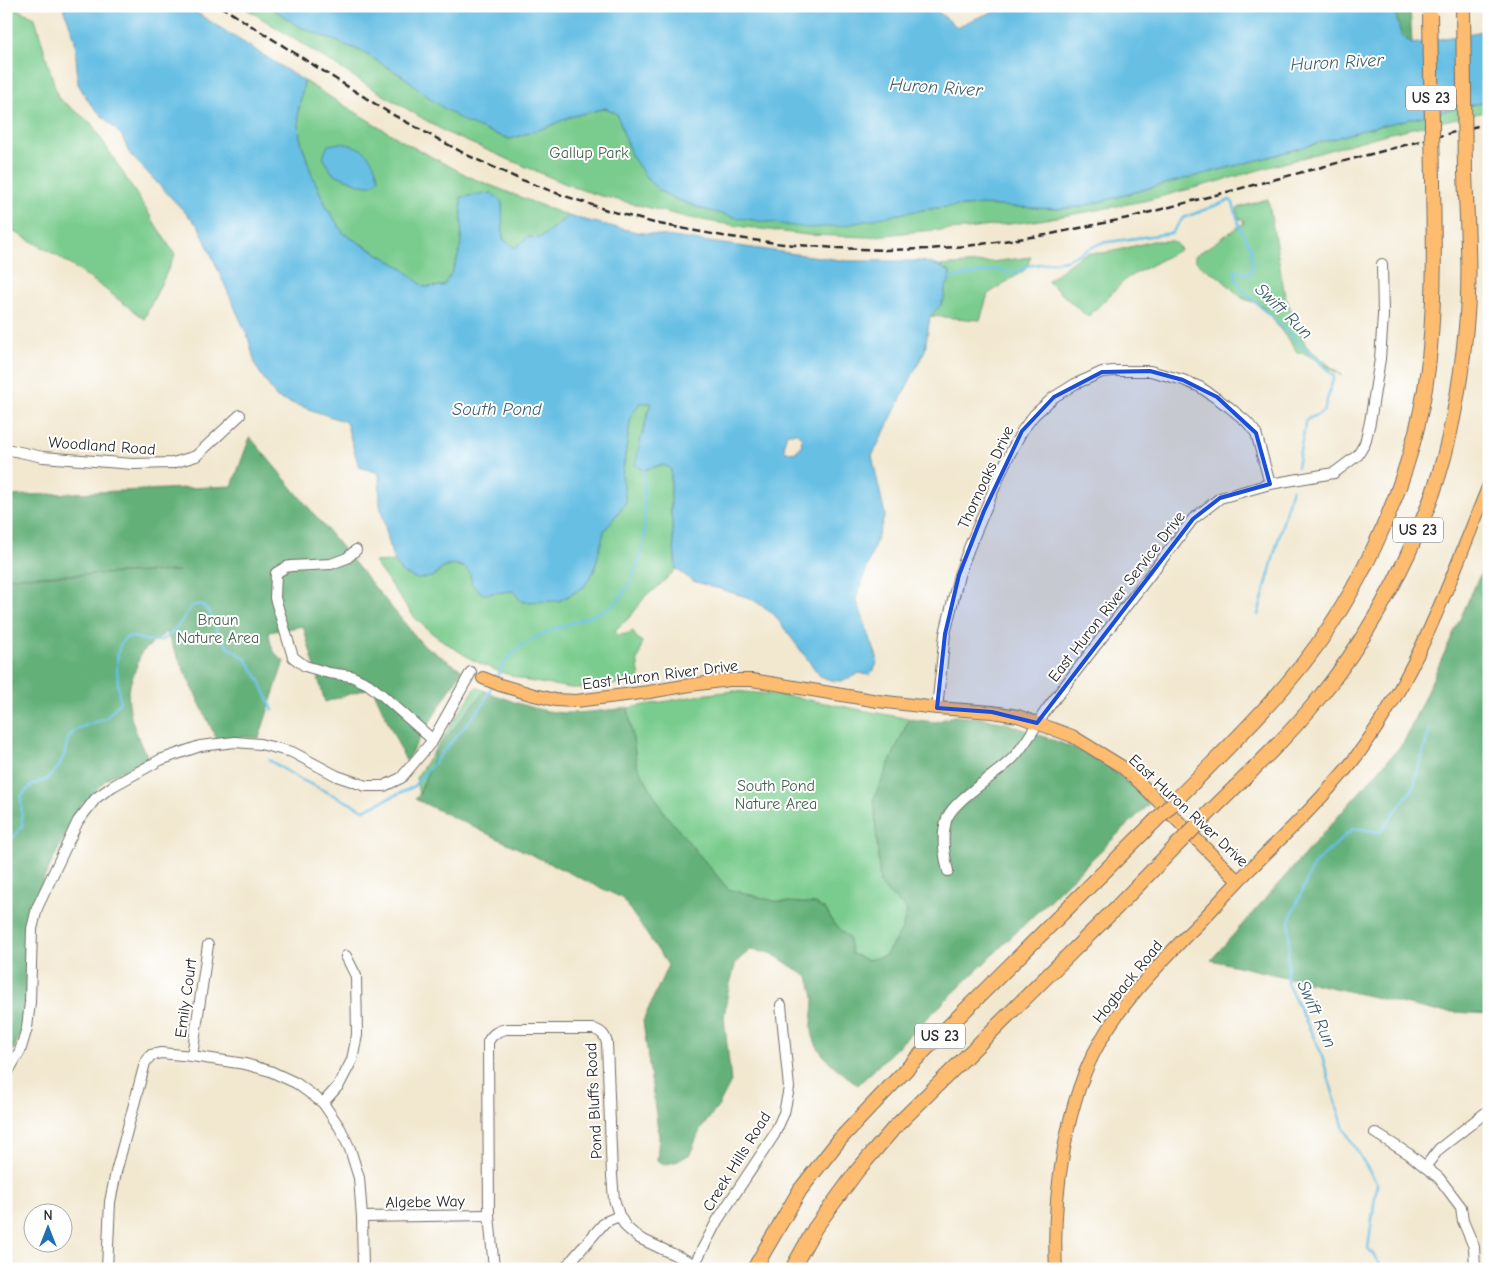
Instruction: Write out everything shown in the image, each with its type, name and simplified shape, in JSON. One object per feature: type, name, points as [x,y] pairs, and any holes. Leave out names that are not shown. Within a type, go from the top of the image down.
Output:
[{"type":"highway","name":"US 23","points":[[792,1269],[815,1228],[856,1171],[894,1128],[1290,733],[1346,662],[1380,607],[1403,564],[1419,528],[1442,461],[1460,382],[1467,326],[1469,277],[1463,6]]},
{"type":"highway","name":"US 23","points":[[754,1269],[800,1190],[840,1139],[922,1054],[1261,714],[1318,644],[1344,604],[1367,562],[1397,493],[1409,455],[1422,403],[1430,350],[1435,277],[1430,11]]},
{"type":"main road","name":"East Huron River Drive","points":[[483,678],[500,685],[555,700],[576,701],[649,692],[690,684],[752,680],[878,701],[1018,716],[1072,736],[1121,766],[1238,881],[1330,788],[1353,760],[1400,689],[1427,635],[1489,485]]},
{"type":"main road","name":"Hogback Road","points":[[1056,1269],[1057,1209],[1065,1143],[1072,1111],[1088,1065],[1109,1026],[1135,992],[1238,881]]},
{"type":"street","name":"East Huron River Service Drive","points":[[948,871],[943,837],[948,817],[956,805],[1012,759],[1030,736],[1037,722],[1193,519],[1220,498],[1270,484],[1334,473],[1358,455],[1364,443],[1370,422],[1380,358],[1383,316],[1382,264]]},
{"type":"street","name":"Thornoaks Drive","points":[[937,708],[946,634],[959,575],[969,548],[1004,465],[1022,431],[1034,415],[1054,396],[1102,372],[1150,371],[1183,380],[1217,397],[1247,422],[1256,433],[1270,484]]},
{"type":"street","name":"Woodland Road","points":[[6,449],[53,458],[133,464],[173,463],[196,456],[240,415]]},
{"type":"street","points":[[356,550],[347,558],[331,564],[291,566],[276,573],[275,598],[293,657],[305,666],[329,673],[352,676],[368,684],[433,740]]},
{"type":"street","points":[[6,1075],[20,1050],[27,1028],[30,1002],[32,929],[37,908],[78,821],[96,798],[113,786],[160,760],[200,746],[235,742],[260,744],[292,752],[337,776],[366,786],[384,786],[401,778],[433,740],[471,672]]},
{"type":"street","name":"Emily Court","points":[[192,1056],[208,944]]},
{"type":"street","points":[[323,1103],[339,1085],[352,1060],[357,1035],[356,976],[346,956]]},
{"type":"street","name":"Creek Hills Road","points":[[693,1266],[717,1222],[774,1135],[784,1113],[789,1088],[781,1005]]},
{"type":"street","name":"Pond Bluffs Road","points":[[494,1269],[488,1215],[488,1042],[490,1036],[506,1029],[594,1029],[605,1035],[607,1043],[612,1176],[614,1199],[619,1216],[626,1227],[639,1238],[693,1266]]},
{"type":"street","points":[[107,1269],[110,1202],[116,1172],[145,1063],[151,1055],[156,1053],[245,1064],[270,1071],[296,1083],[323,1103],[340,1128],[350,1149],[359,1178],[363,1269]]},
{"type":"street","points":[[1425,1166],[1439,1149],[1489,1110]]},
{"type":"street","points":[[1375,1133],[1409,1154],[1439,1178],[1461,1207],[1463,1221],[1474,1248],[1475,1269]]},
{"type":"street","name":"Algebe Way","points":[[362,1218],[488,1215]]},
{"type":"street","points":[[564,1269],[605,1222],[619,1216]]},
{"type":"highlighted area","points":[[1150,371],[1183,380],[1217,397],[1256,433],[1270,484],[1220,498],[1193,519],[1037,723],[992,712],[937,708],[945,634],[959,575],[984,511],[1022,431],[1054,397],[1102,372]]},
{"type":"green space","points":[[6,6],[11,6],[35,18],[58,98],[91,123],[175,255],[144,319],[56,255],[6,227]]},
{"type":"green space","name":"Gallup Park","points":[[242,6],[273,6],[300,27],[361,51],[407,79],[433,101],[487,131],[510,139],[550,126],[569,117],[606,108],[617,114],[624,133],[660,191],[702,209],[909,212],[981,205],[1055,209],[1081,207],[1370,128],[1489,101],[1489,111],[1386,134],[1148,200],[1092,211],[1034,221],[967,229],[920,231],[868,237],[807,235],[690,218],[573,187],[447,133]]},
{"type":"green space","points":[[1393,6],[1410,6],[1412,44],[1401,35]]},
{"type":"green space","points":[[304,81],[409,145],[472,178],[568,216],[540,238],[528,237],[515,248],[503,239],[502,202],[492,193],[462,197],[461,249],[452,273],[443,286],[424,287],[401,267],[344,234],[327,208],[312,175],[300,138],[298,112]]},
{"type":"green space","points":[[1268,199],[1285,296],[1306,346],[1342,376],[1306,354],[1298,353],[1262,305],[1242,298],[1218,276],[1202,267],[1195,260],[1195,256],[1244,223],[1243,220],[1239,219],[1237,208]]},
{"type":"green space","points":[[1153,241],[1173,241],[1181,249],[1127,278],[1088,317],[1047,281],[1080,256],[1087,253],[1103,253]]},
{"type":"green space","points":[[1031,257],[1025,270],[988,294],[980,320],[930,316],[944,299],[945,289],[949,282],[950,272],[939,266]]},
{"type":"green space","points":[[640,403],[651,403],[640,442],[643,470],[662,465],[671,468],[671,512],[676,569],[657,588],[646,595],[631,616],[615,630],[617,635],[633,631],[642,642],[639,658],[637,658],[640,680],[593,688],[571,688],[528,681],[473,660],[433,634],[415,618],[374,562],[396,561],[401,572],[432,577],[448,566],[460,566],[466,568],[470,573],[472,585],[513,591],[559,601],[584,587],[594,571],[604,531],[626,502],[622,476],[631,416]]},
{"type":"green space","name":"Braun Nature Area","points":[[250,437],[422,644],[462,670],[406,761],[372,687],[325,702],[303,626],[269,632],[273,649],[284,661],[259,738],[244,737],[217,740],[166,632],[141,653],[128,691],[131,718],[141,745],[149,758],[109,777],[79,807],[45,876],[30,917],[27,932],[25,1016],[20,1036],[6,1064],[6,578],[179,571],[6,577],[6,496],[232,486]]},
{"type":"green space","points":[[1489,555],[1489,1014],[1435,1011],[1211,960],[1404,742]]},
{"type":"green space","points":[[476,687],[485,691],[436,750],[419,795],[416,778]]},
{"type":"green space","points":[[485,691],[545,711],[566,713],[628,708],[637,765],[665,814],[728,889],[774,901],[815,904],[826,910],[833,923],[848,937],[852,954],[867,960],[885,956],[902,930],[907,910],[880,885],[874,798],[909,719],[935,722],[954,716],[981,718],[1006,723],[1078,750],[1108,766],[1137,790],[1149,804],[858,1085],[831,1064],[816,1044],[812,1027],[814,997],[808,977],[771,953],[750,950],[736,962],[728,991],[724,1017],[731,1082],[718,1107],[700,1130],[690,1154],[678,1161],[663,1165],[657,1160],[659,1137],[643,1021],[668,965],[622,898],[415,799],[419,795],[436,750]]},
{"type":"green space","name":"South Pond Nature Area","points":[[734,691],[788,696],[909,719],[874,798],[880,885],[907,910],[902,930],[885,956],[867,960],[852,954],[848,937],[833,923],[826,910],[815,904],[774,901],[728,889],[665,814],[637,765],[628,708]]},
{"type":"water","name":"South Pond","points":[[63,6],[186,6],[304,81],[298,112],[300,138],[312,175],[327,208],[344,234],[401,267],[424,287],[443,286],[455,264],[459,254],[462,233],[461,197],[492,193],[502,202],[503,239],[515,248],[528,237],[540,238],[568,216],[636,232],[847,261],[922,261],[939,266],[950,272],[944,299],[930,316],[925,350],[872,456],[885,515],[856,599],[877,657],[873,671],[869,675],[859,673],[849,679],[840,681],[820,676],[772,612],[750,598],[693,581],[676,569],[671,512],[671,468],[662,465],[643,470],[635,465],[651,403],[640,403],[631,416],[622,475],[626,502],[604,531],[594,571],[584,587],[559,601],[522,602],[513,591],[483,594],[472,585],[470,574],[466,568],[455,564],[444,567],[432,577],[417,579],[401,572],[392,555],[380,505],[379,473],[359,467],[346,422],[277,398],[256,367],[248,337],[199,227],[129,153],[122,136],[91,105],[78,84],[75,40]],"holes":[[[787,433],[797,433],[802,438],[801,447],[794,453],[785,451],[784,443]]]},
{"type":"water","name":"Huron River","points":[[269,6],[931,6],[957,27],[992,12],[1013,7],[1393,6],[1401,35],[1412,44],[1489,30],[1489,101],[1370,128],[1081,207],[1055,209],[981,205],[945,207],[909,212],[841,226],[807,228],[733,217],[702,209],[660,191],[648,180],[631,155],[617,114],[606,108],[569,117],[550,126],[510,139],[465,122],[433,101],[407,79],[361,51],[300,27]]},
{"type":"water","points":[[340,143],[356,147],[370,158],[379,179],[373,185],[361,185],[332,173],[323,157],[328,145]]},
{"type":"waterway","name":"Swift Run","points":[[950,278],[997,270],[1014,273],[1027,266],[1066,260],[1101,243],[1172,233],[1183,218],[1230,200],[1233,203],[1240,228],[1251,248],[1252,265],[1250,274],[1238,270],[1235,271],[1239,285],[1334,376],[1324,411],[1306,420],[1297,467]]},
{"type":"waterway","points":[[496,679],[505,661],[525,643],[545,633],[603,611],[618,601],[628,586],[639,561],[645,536],[643,470]]},
{"type":"waterway","name":"Swift Run","points":[[1258,615],[1292,488]]},
{"type":"waterway","points":[[6,846],[22,826],[21,796],[32,785],[47,779],[58,768],[65,753],[68,739],[73,732],[106,718],[120,702],[117,665],[120,646],[124,640],[130,637],[149,641],[166,638],[175,630],[192,606],[201,604],[210,613],[218,633],[228,647],[246,659],[259,679],[273,710]]},
{"type":"waterway","points":[[269,760],[298,778],[364,810],[413,787],[482,706],[492,686]]},
{"type":"waterway","name":"Swift Run","points":[[1384,1269],[1368,1248],[1377,1184],[1344,1129],[1320,1050],[1287,983],[1290,919],[1314,864],[1354,828],[1380,832],[1413,788],[1430,728]]},
{"type":"railway","points":[[220,6],[388,112],[469,156],[517,178],[607,210],[654,223],[723,236],[783,244],[886,250],[928,249],[967,246],[1046,235],[1128,218],[1489,123]]}]
